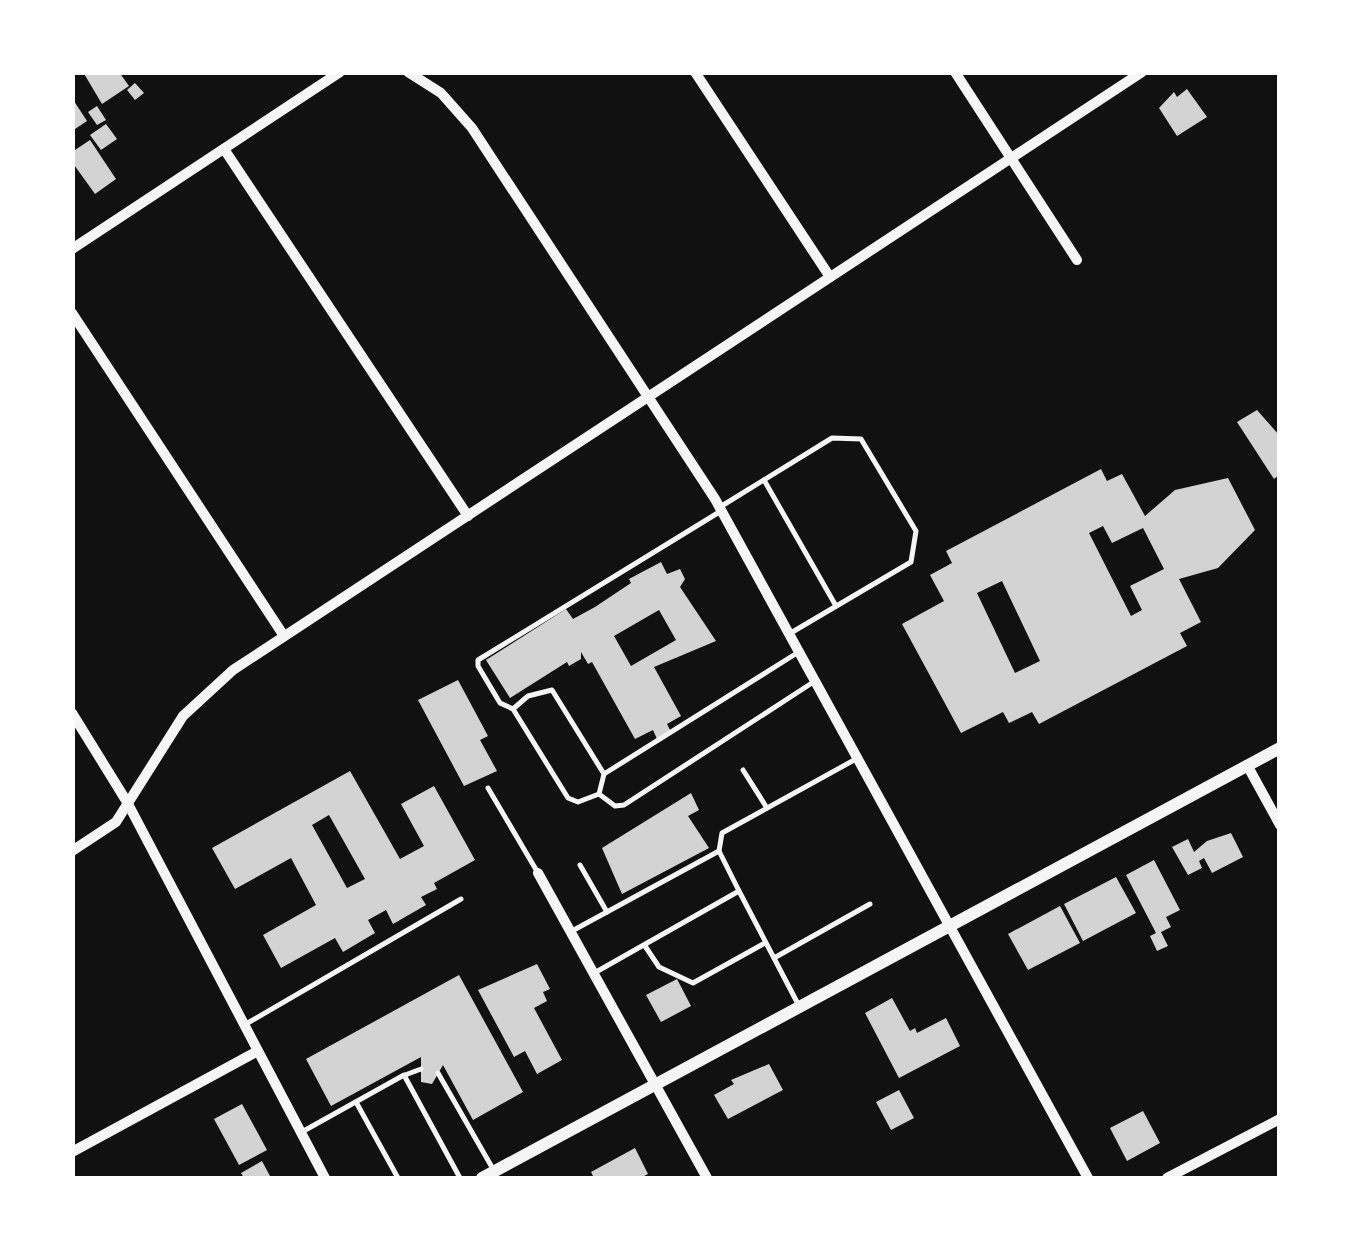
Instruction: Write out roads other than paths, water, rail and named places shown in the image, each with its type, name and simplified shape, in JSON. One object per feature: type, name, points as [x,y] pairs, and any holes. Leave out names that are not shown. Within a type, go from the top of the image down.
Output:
[{"type":"street","points":[[72,249],[340,72]]},
{"type":"street","points":[[408,72],[441,93],[472,128],[721,509],[1088,1178]]},
{"type":"street","points":[[695,72],[830,278]]},
{"type":"street","points":[[955,72],[1077,260]]},
{"type":"street","points":[[72,851],[102,835],[159,748],[196,701],[284,636],[1142,72]]},
{"type":"street","points":[[224,148],[468,516]]},
{"type":"street","points":[[72,313],[284,636]]},
{"type":"street","points":[[72,713],[127,802],[325,1178]]},
{"type":"street","points":[[488,1175],[1280,748]]},
{"type":"street","points":[[1248,765],[1280,825]]},
{"type":"street","points":[[538,873],[707,1178]]},
{"type":"street","points":[[72,1152],[256,1052]]},
{"type":"street","points":[[1167,1178],[1280,1118]]},
{"type":"lane","points":[[599,794],[578,802],[568,798],[513,709],[500,703],[478,666],[483,653],[832,438],[861,439],[916,531],[911,562],[790,634]]},
{"type":"lane","points":[[764,480],[836,606]]},
{"type":"lane","points":[[599,794],[604,774],[799,651]]},
{"type":"lane","points":[[599,794],[615,806],[624,805],[816,680]]},
{"type":"lane","points":[[513,709],[528,696],[552,690],[604,774]]},
{"type":"lane","points":[[799,1006],[719,851],[722,833],[858,758]]},
{"type":"lane","points":[[743,770],[767,808]]},
{"type":"lane","points":[[488,788],[538,873]]},
{"type":"lane","points":[[572,931],[719,851]]},
{"type":"lane","points":[[580,865],[607,912]]},
{"type":"lane","points":[[596,972],[739,891]]},
{"type":"lane","points":[[243,1026],[461,898]]},
{"type":"lane","points":[[774,958],[870,904]]},
{"type":"lane","points":[[645,946],[659,967],[693,983],[765,943]]},
{"type":"lane","points":[[300,1134],[421,1069]]},
{"type":"lane","points":[[438,1073],[488,1175]]},
{"type":"lane","points":[[404,1076],[460,1178]]},
{"type":"lane","points":[[356,1102],[398,1178]]}]
